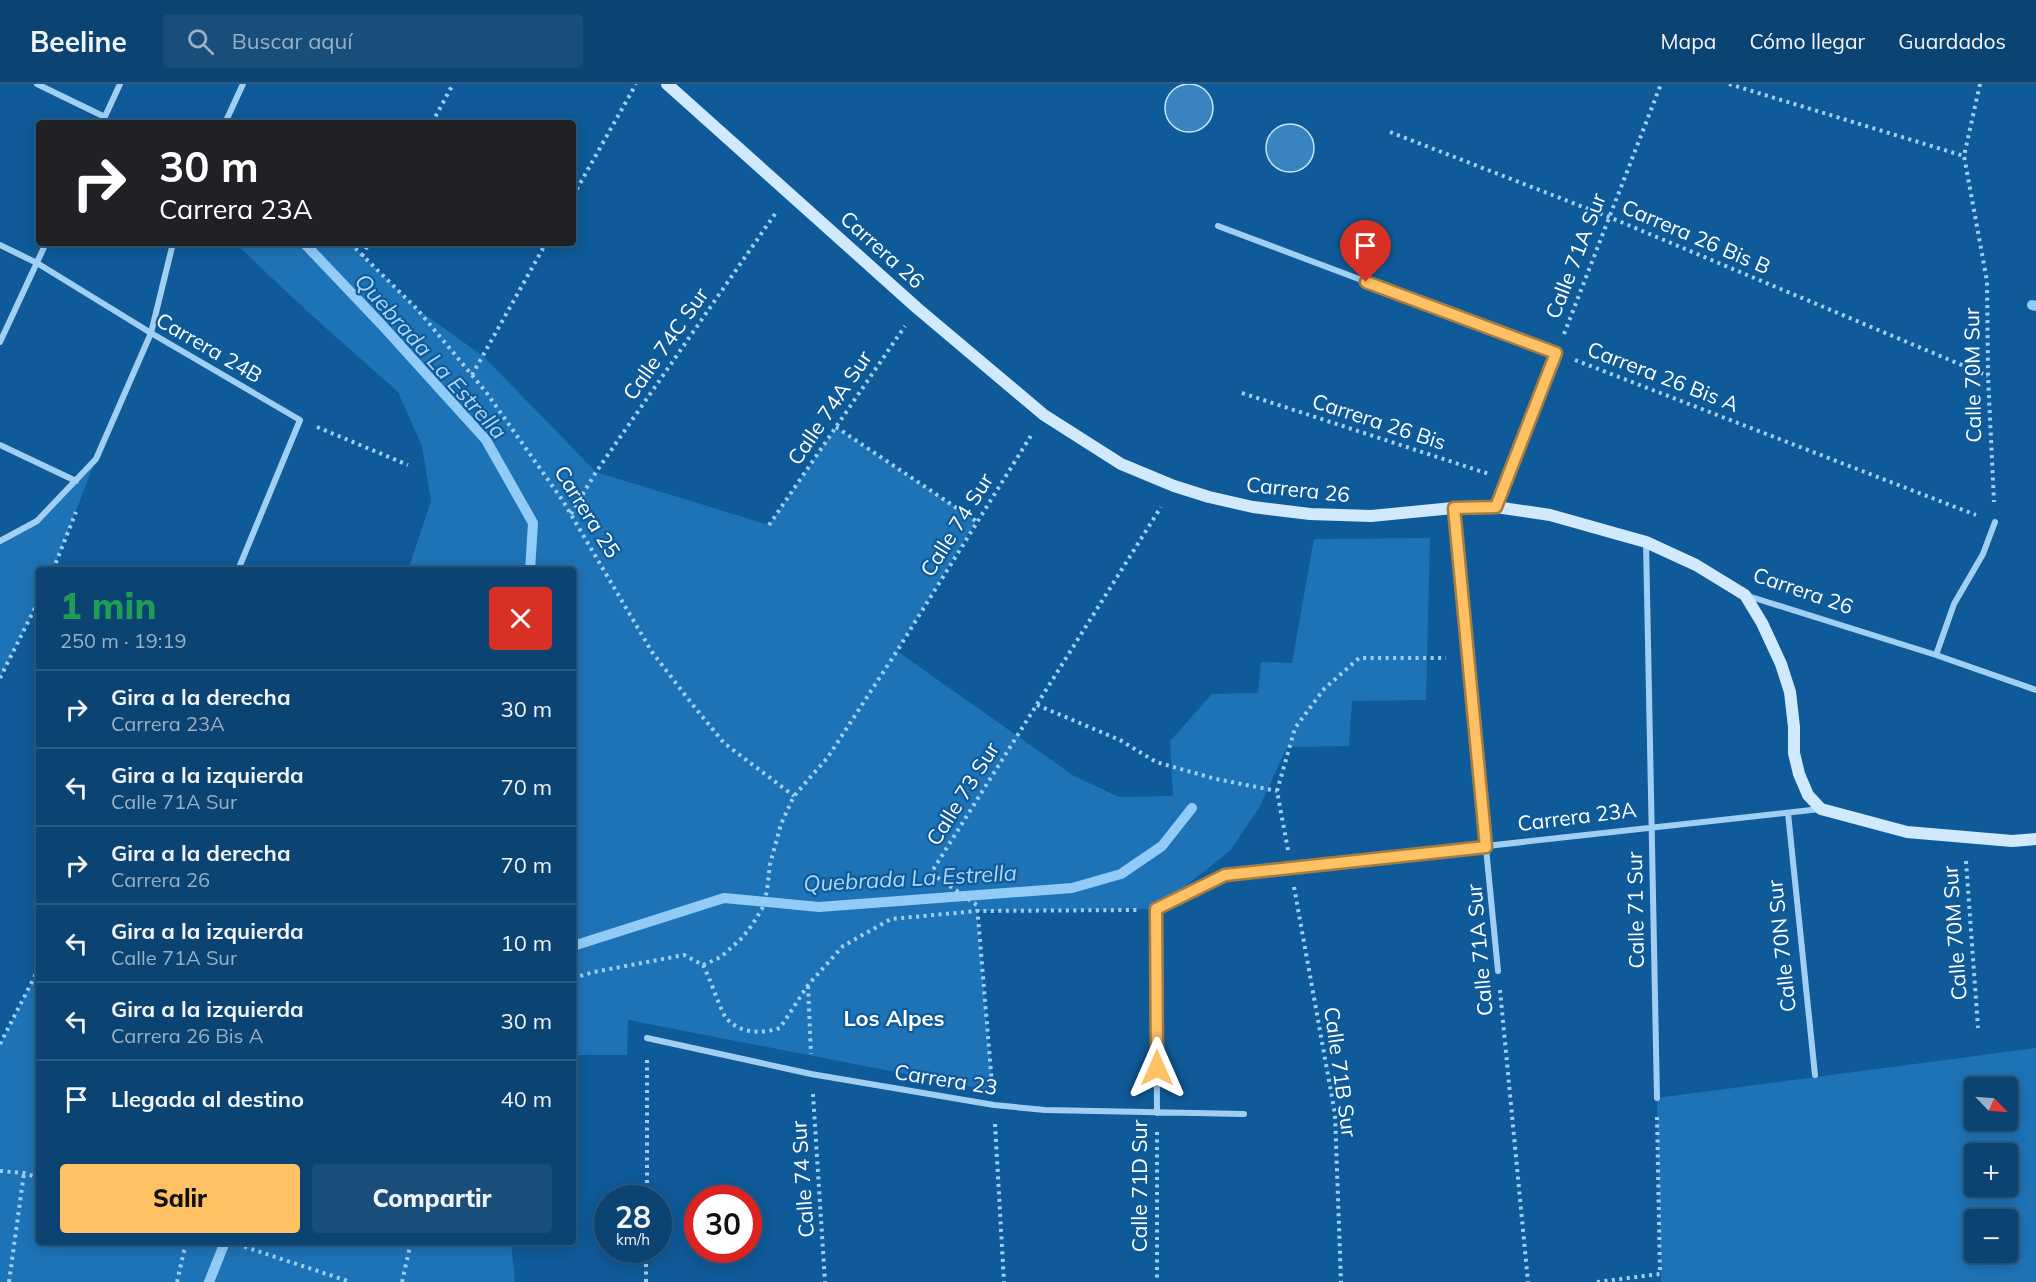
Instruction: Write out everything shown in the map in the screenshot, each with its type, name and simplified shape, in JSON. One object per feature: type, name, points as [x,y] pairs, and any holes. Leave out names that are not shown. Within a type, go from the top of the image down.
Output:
[{"type":"street","points":[[37,84],[104,120],[120,84]]},
{"type":"street","points":[[226,120],[243,84]]},
{"type":"street","name":"Carrera 26","points":[[668,84],[917,308],[1044,415],[1121,464],[1174,486],[1253,507],[1310,514],[1371,516],[1454,508],[1496,507],[1550,515],[1646,542],[1696,565],[1745,595],[1936,655],[2036,690]]},
{"type":"street","name":"Carrera 26 Bis A","points":[[1218,226],[1556,353]]},
{"type":"street","name":"Carrera 24B","points":[[0,245],[37,263],[300,420]]},
{"type":"street","points":[[0,342],[45,246]]},
{"type":"street","points":[[0,541],[37,521],[96,459],[151,333],[172,246]]},
{"type":"street","points":[[1496,507],[1556,353]]},
{"type":"street","points":[[239,567],[300,420]]},
{"type":"street","points":[[0,445],[76,481]]},
{"type":"street","name":"Calle 71A Sur","points":[[1454,508],[1498,971]]},
{"type":"street","points":[[1936,655],[1954,604],[1983,554],[1995,522]]},
{"type":"street","name":"Calle 71 Sur","points":[[1646,542],[1657,1098]]},
{"type":"street","points":[[1745,595],[1762,623],[1781,664],[1790,692],[1794,753],[1798,774],[1808,795],[1821,809]]},
{"type":"street","name":"Carrera 23A","points":[[1156,909],[1225,875],[1821,809],[1907,832],[2012,841],[2036,839]]},
{"type":"street","name":"Calle 70N Sur","points":[[1788,813],[1815,1075]]},
{"type":"street","name":"Calle 71D Sur","points":[[1156,909],[1157,1113]]},
{"type":"street","name":"Carrera 23","points":[[647,1038],[811,1074],[994,1105],[1046,1110],[1244,1114]]},
{"type":"path","points":[[434,120],[453,84]]},
{"type":"path","points":[[576,191],[636,84]]},
{"type":"path","name":"Calle 71A Sur","points":[[1556,353],[1661,84]]},
{"type":"path","points":[[1729,84],[1964,156]]},
{"type":"path","name":"Calle 70M Sur","points":[[1980,84],[1964,156],[1987,281],[1988,376],[1995,522]]},
{"type":"path","name":"Carrera 26 Bis B","points":[[1390,132],[1609,217],[1988,376]]},
{"type":"path","name":"Calle 74C Sur","points":[[570,514],[596,472],[789,194]]},
{"type":"path","name":"Carrera 25","points":[[353,246],[417,309],[486,392],[570,514],[652,652],[692,704],[724,743],[794,796]]},
{"type":"path","points":[[362,256],[367,246]]},
{"type":"path","points":[[472,375],[544,246]]},
{"type":"path","name":"Calle 74A Sur","points":[[769,525],[917,308]]},
{"type":"path","name":"Carrera 26 Bis A","points":[[1556,353],[1995,522]]},
{"type":"path","name":"Carrera 26 Bis","points":[[1242,393],[1506,480]]},
{"type":"path","name":"Calle 74 Sur","points":[[704,964],[722,957],[742,938],[762,909],[768,891],[770,864],[781,824],[794,796],[828,757],[1044,415]]},
{"type":"path","points":[[300,420],[408,465]]},
{"type":"path","points":[[836,427],[976,521]]},
{"type":"path","name":"Calle 73 Sur","points":[[1004,1282],[994,1105],[977,904],[932,873],[1174,486]]},
{"type":"path","points":[[0,678],[36,606]]},
{"type":"path","points":[[1037,705],[1120,740],[1156,762],[1216,779],[1277,791],[1295,728],[1323,690],[1359,658],[1468,658]]},
{"type":"path","name":"Calle 71B Sur","points":[[1277,791],[1335,1114],[1341,1282]]},
{"type":"path","name":"Calle 70M Sur","points":[[1965,837],[1978,1028]]},
{"type":"path","points":[[576,977],[684,956],[704,964],[726,1017],[743,1029],[764,1033],[780,1028],[808,985],[843,946],[891,919],[977,911],[1156,909]]},
{"type":"path","name":"Calle 71A Sur","points":[[1498,971],[1528,1282]]},
{"type":"path","points":[[0,1044],[36,974]]},
{"type":"path","name":"Calle 74 Sur","points":[[808,985],[811,1074],[825,1282]]},
{"type":"path","points":[[646,1185],[647,1038]]},
{"type":"path","points":[[1597,1282],[1660,1274],[1657,1098]]},
{"type":"path","name":"Calle 71D Sur","points":[[1157,1113],[1157,1282]]},
{"type":"path","points":[[0,1171],[24,1173],[36,1177]]},
{"type":"path","points":[[9,1282],[24,1173]]},
{"type":"path","points":[[177,1282],[185,1245]]},
{"type":"path","points":[[239,1245],[351,1282]]},
{"type":"path","points":[[402,1282],[410,1245]]},
{"type":"path","points":[[646,1263],[646,1282]]},
{"type":"shaded area","points":[[238,246],[353,246],[417,309],[483,356],[596,472],[769,525],[836,427],[976,521],[897,651],[1074,776],[1119,797],[1173,796],[1170,741],[1212,694],[1258,693],[1261,662],[1292,663],[1314,539],[1430,538],[1426,700],[1352,701],[1349,746],[1287,747],[1259,808],[1230,851],[1156,909],[977,911],[993,1091],[628,1020],[627,1055],[576,1055],[576,567],[409,567],[431,501],[422,446],[398,392]]},
{"type":"shaded area","points":[[96,459],[54,567],[36,567],[36,606],[0,678],[0,541],[37,521]]},
{"type":"shaded area","points":[[36,974],[36,1245],[511,1245],[515,1282],[0,1282],[0,1044]]},
{"type":"shaded area","points":[[2036,1048],[2036,1282],[1661,1282],[1657,1098]]},
{"type":"building","points":[[1184,84],[1194,84],[1206,91],[1213,103],[1213,113],[1206,125],[1194,132],[1184,132],[1169,121],[1165,113],[1165,103],[1176,88]]},
{"type":"building","points":[[1285,124],[1295,124],[1307,131],[1314,143],[1314,153],[1307,165],[1295,172],[1285,172],[1270,161],[1266,153],[1266,143],[1277,128]]},
{"type":"waterway","name":"Quebrada La Estrella","points":[[307,246],[486,440],[533,523],[530,567]]},
{"type":"waterway","points":[[2032,305],[2036,306]]},
{"type":"waterway","name":"Quebrada La Estrella","points":[[576,945],[724,898],[819,907],[1072,888],[1121,874],[1162,846],[1192,808]]},
{"type":"waterway","name":"Quebrada La Estrella","points":[[209,1282],[224,1245]]},
{"type":"district","name":"Los Alpes","points":[[894,1018]]},
{"type":"route","points":[[1157,1068],[1156,909],[1225,875],[1486,847],[1454,508],[1496,507],[1556,353],[1366,282]]}]
